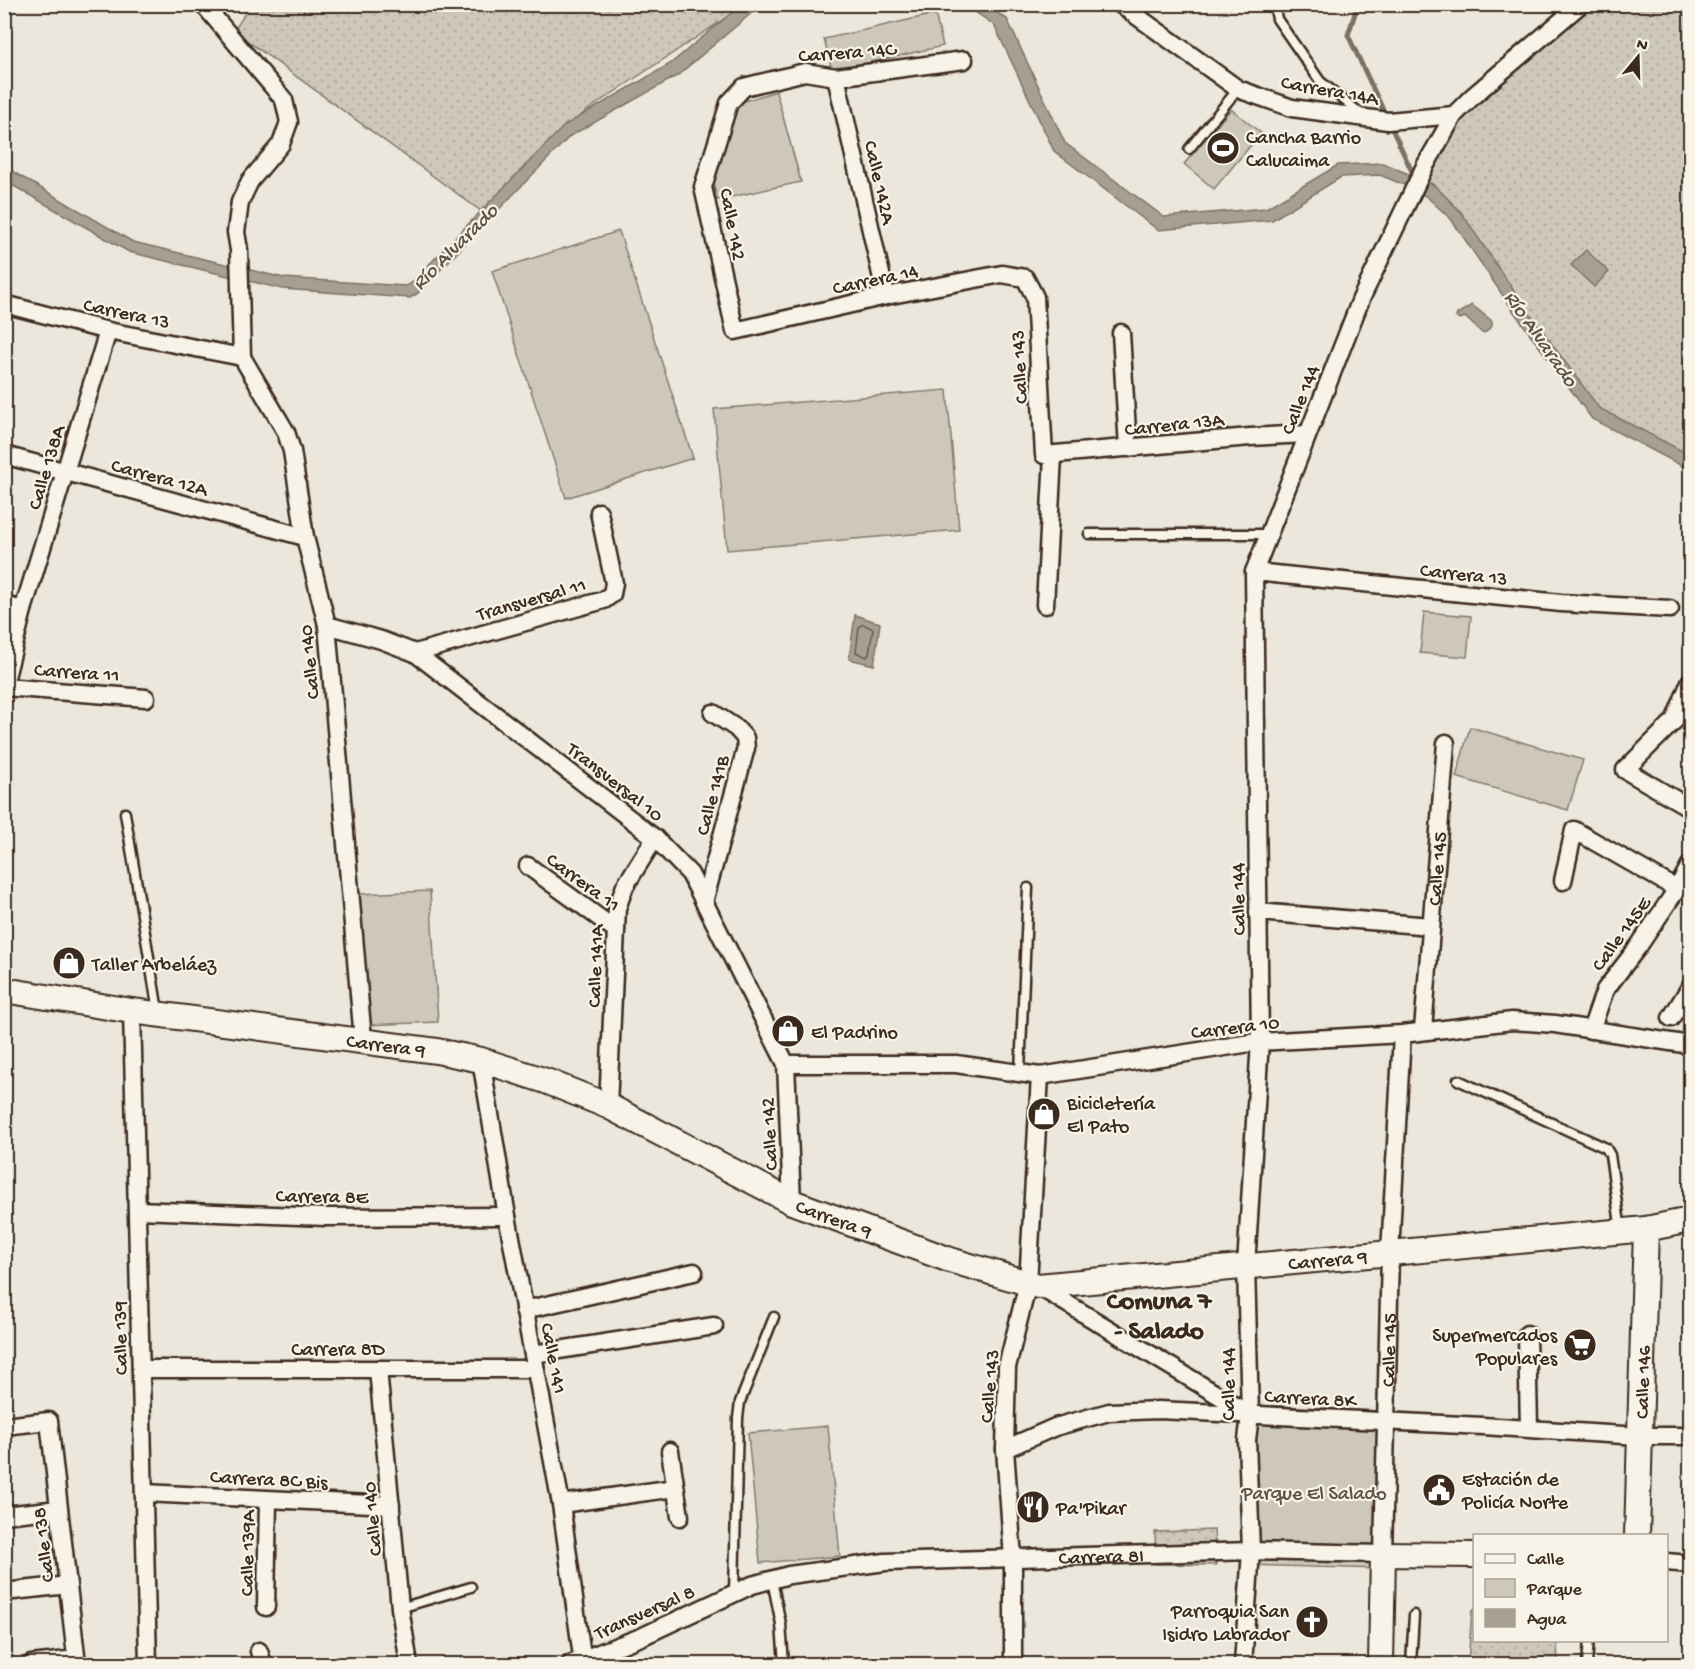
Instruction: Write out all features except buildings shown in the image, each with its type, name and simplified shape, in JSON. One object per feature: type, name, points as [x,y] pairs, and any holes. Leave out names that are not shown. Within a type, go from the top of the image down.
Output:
[{"type":"street","name":"Calle 140","points":[[203,4],[284,100],[289,122],[281,144],[250,181],[240,202],[236,232],[239,250],[242,357],[286,432],[292,451],[305,537],[327,625],[363,1040]]},
{"type":"street","name":"Carrera 14A","points":[[1120,4],[1238,89],[1292,108],[1388,121],[1454,114]]},
{"type":"street","name":"Calle 144","points":[[1243,1665],[1251,1551],[1247,1440],[1250,1415],[1246,1266],[1260,1041],[1254,572],[1361,299],[1426,165],[1454,114],[1581,4]]},
{"type":"street","name":"Carrera 14C","points":[[736,93],[744,87],[805,72],[836,77],[964,60]]},
{"type":"street","name":"Calle 142A","points":[[836,77],[886,296]]},
{"type":"street","name":"Calle 142","points":[[735,332],[703,187],[729,103],[736,93]]},
{"type":"street","name":"Carrera 14","points":[[735,332],[886,296],[1002,274],[1024,278]]},
{"type":"street","name":"Calle 143","points":[[1024,278],[1035,297],[1049,456],[1045,604]]},
{"type":"street","name":"Carrera 13","points":[[4,304],[108,331],[242,357]]},
{"type":"street","name":"Calle 138A","points":[[4,686],[23,610],[108,331]]},
{"type":"street","points":[[1121,333],[1128,448]]},
{"type":"street","name":"Carrera 13A","points":[[1049,456],[1250,437],[1307,434]]},
{"type":"street","name":"Carrera 12A","points":[[4,455],[305,537]]},
{"type":"street","name":"Transversal 11","points":[[415,653],[604,600],[612,594],[614,583],[599,512]]},
{"type":"street","name":"Carrera 13","points":[[1254,572],[1561,603],[1670,609]]},
{"type":"street","points":[[4,605],[23,610]]},
{"type":"street","name":"Transversal 10","points":[[327,625],[381,640],[415,653],[655,838],[690,874],[786,1064]]},
{"type":"street","points":[[1690,682],[1674,721],[1625,770],[1690,808]]},
{"type":"street","name":"Carrera 11","points":[[4,686],[146,698]]},
{"type":"street","name":"Calle 141B","points":[[704,902],[746,748],[745,738],[713,713]]},
{"type":"street","name":"Calle 145","points":[[1423,1030],[1446,743]]},
{"type":"street","points":[[1563,881],[1574,830],[1677,889]]},
{"type":"street","name":"Calle 141A","points":[[608,1106],[617,908],[625,886],[655,838]]},
{"type":"street","name":"Calle 145E","points":[[1591,1030],[1609,983],[1638,947],[1677,889],[1690,865]]},
{"type":"street","name":"Carrera 11","points":[[528,866],[616,930]]},
{"type":"street","points":[[1258,912],[1431,926]]},
{"type":"street","points":[[1671,1018],[1690,987]]},
{"type":"street","name":"Carrera 9","points":[[4,990],[159,1015],[363,1040],[481,1060],[546,1081],[608,1106],[792,1202],[950,1260],[1033,1285],[1646,1229],[1690,1220]]},
{"type":"street","name":"Calle 139","points":[[132,1011],[148,1665]]},
{"type":"street","name":"Carrera 10","points":[[786,1064],[956,1064],[1040,1076],[1260,1041],[1402,1034],[1512,1021],[1555,1024],[1690,1045]]},
{"type":"street","name":"Calle 145","points":[[1381,1665],[1390,1253],[1402,1034]]},
{"type":"street","name":"Calle 141","points":[[481,1060],[507,1216],[561,1504],[579,1663]]},
{"type":"street","name":"Calle 142","points":[[786,1064],[792,1202]]},
{"type":"street","name":"Calle 143","points":[[1013,1665],[1013,1559],[1005,1449],[1007,1367],[1033,1285],[1040,1076]]},
{"type":"street","name":"Carrera 8E","points":[[137,1210],[326,1217],[507,1216]]},
{"type":"street","name":"Calle 146","points":[[1637,1534],[1646,1229]]},
{"type":"street","points":[[524,1310],[694,1272]]},
{"type":"street","points":[[1033,1285],[1250,1415]]},
{"type":"street","name":"Carrera 8D","points":[[141,1369],[378,1369],[534,1362],[714,1326]]},
{"type":"street","points":[[1527,1334],[1529,1428]]},
{"type":"street","name":"Calle 140","points":[[378,1369],[400,1608],[409,1665]]},
{"type":"street","name":"Carrera 8K","points":[[1005,1449],[1055,1427],[1109,1412],[1159,1410],[1529,1428],[1639,1436],[1690,1436]]},
{"type":"street","name":"Calle 138","points":[[4,1426],[49,1421],[77,1662]]},
{"type":"street","points":[[670,1452],[680,1517]]},
{"type":"street","points":[[561,1504],[675,1488]]},
{"type":"street","name":"Carrera 8C Bis","points":[[144,1493],[391,1505]]},
{"type":"street","name":"Calle 139A","points":[[266,1606],[268,1500]]},
{"type":"street","points":[[4,1515],[59,1509]]},
{"type":"street","name":"Carrera 8I","points":[[734,1593],[772,1580],[885,1562],[1251,1551],[1473,1555]]},
{"type":"street","points":[[1668,1562],[1690,1564]]},
{"type":"street","points":[[4,1592],[68,1585]]},
{"type":"street","name":"Transversal 8","points":[[579,1663],[641,1638],[734,1593]]},
{"type":"street","points":[[31,1665],[77,1662]]},
{"type":"lane","points":[[1274,4],[1277,19],[1320,81],[1370,120]]},
{"type":"lane","points":[[1189,149],[1238,89]]},
{"type":"lane","points":[[1089,534],[1268,534]]},
{"type":"lane","points":[[125,813],[159,1015]]},
{"type":"lane","points":[[1020,1072],[1028,888]]},
{"type":"lane","points":[[1458,1080],[1606,1148],[1610,1155],[1621,1231]]},
{"type":"lane","points":[[734,1593],[734,1515],[740,1402],[774,1317]]},
{"type":"lane","points":[[772,1580],[781,1624],[784,1665]]},
{"type":"lane","points":[[400,1608],[471,1587]]},
{"type":"lane","points":[[1411,1665],[1414,1615]]},
{"type":"lane","points":[[1587,1665],[1589,1642]]},
{"type":"green space","points":[[250,5],[745,5],[586,111],[481,211],[234,31]]},
{"type":"green space","points":[[1588,5],[1690,5],[1690,462],[1595,414],[1455,215],[1417,183],[1454,116]]},
{"type":"green space","points":[[935,14],[943,46],[832,71],[824,39]]},
{"type":"green space","points":[[776,91],[801,182],[717,200],[711,172],[735,104]]},
{"type":"green space","name":"Cancha Barrio Calucaima","points":[[1231,109],[1261,133],[1214,189],[1184,164]]},
{"type":"green space","points":[[619,231],[693,458],[566,498],[492,271]]},
{"type":"green space","points":[[947,390],[959,530],[727,550],[714,409]]},
{"type":"green space","points":[[1424,612],[1471,616],[1467,657],[1420,653]]},
{"type":"green space","points":[[1470,727],[1583,760],[1568,810],[1456,777]]},
{"type":"green space","points":[[430,891],[438,1022],[366,1025],[357,894]]},
{"type":"green space","name":"Parque El Salado","points":[[1245,1420],[1383,1428],[1380,1569],[1246,1565]]},
{"type":"green space","points":[[828,1426],[840,1556],[760,1563],[748,1433]]},
{"type":"green space","points":[[1214,1530],[1216,1565],[1156,1564],[1155,1532]]},
{"type":"green space","points":[[1472,1610],[1473,1642],[1557,1642],[1558,1664],[1468,1664]]},
{"type":"water","name":"Río Alvarado","points":[[741,5],[761,5],[677,76],[570,136],[417,294],[410,298],[282,289],[129,252],[5,181],[5,167],[133,242],[284,278],[406,286],[565,125],[670,64]]},
{"type":"water","name":"Río Alvarado","points":[[965,5],[985,5],[1007,19],[1065,143],[1164,217],[1266,208],[1338,165],[1383,163],[1434,185],[1461,212],[1524,306],[1599,408],[1690,455],[1690,470],[1592,419],[1514,312],[1451,219],[1427,197],[1380,175],[1341,177],[1272,220],[1158,230],[1054,151],[994,25]]},
{"type":"water","points":[[1586,250],[1609,272],[1594,287],[1571,265]]},
{"type":"water","points":[[1472,305],[1492,321],[1492,326],[1486,332],[1482,333],[1465,317],[1460,319],[1456,317]]},
{"type":"water","points":[[855,615],[880,623],[874,665],[849,659]]},
{"type":"waterway","points":[[1358,4],[1348,35],[1415,178]]},
{"type":"place","name":"Cancha Barrio Calucaima","points":[[1223,148]]},
{"type":"place","name":"Taller Arbeláez","points":[[69,963]]},
{"type":"place","name":"El Padrino","points":[[788,1031]]},
{"type":"place","name":"Bicicletería El Pato","points":[[1044,1114]]},
{"type":"place","name":"Supermercados Populares","points":[[1580,1345]]},
{"type":"place","name":"Estación de Policía Norte","points":[[1439,1490]]},
{"type":"place","name":"Pa'Pikar","points":[[1033,1507]]},
{"type":"place","name":"Parroquia San Isidro Labrador","points":[[1312,1622]]},
{"type":"district","name":"Comuna 7 - Salado","points":[[1159,1314]]}]
